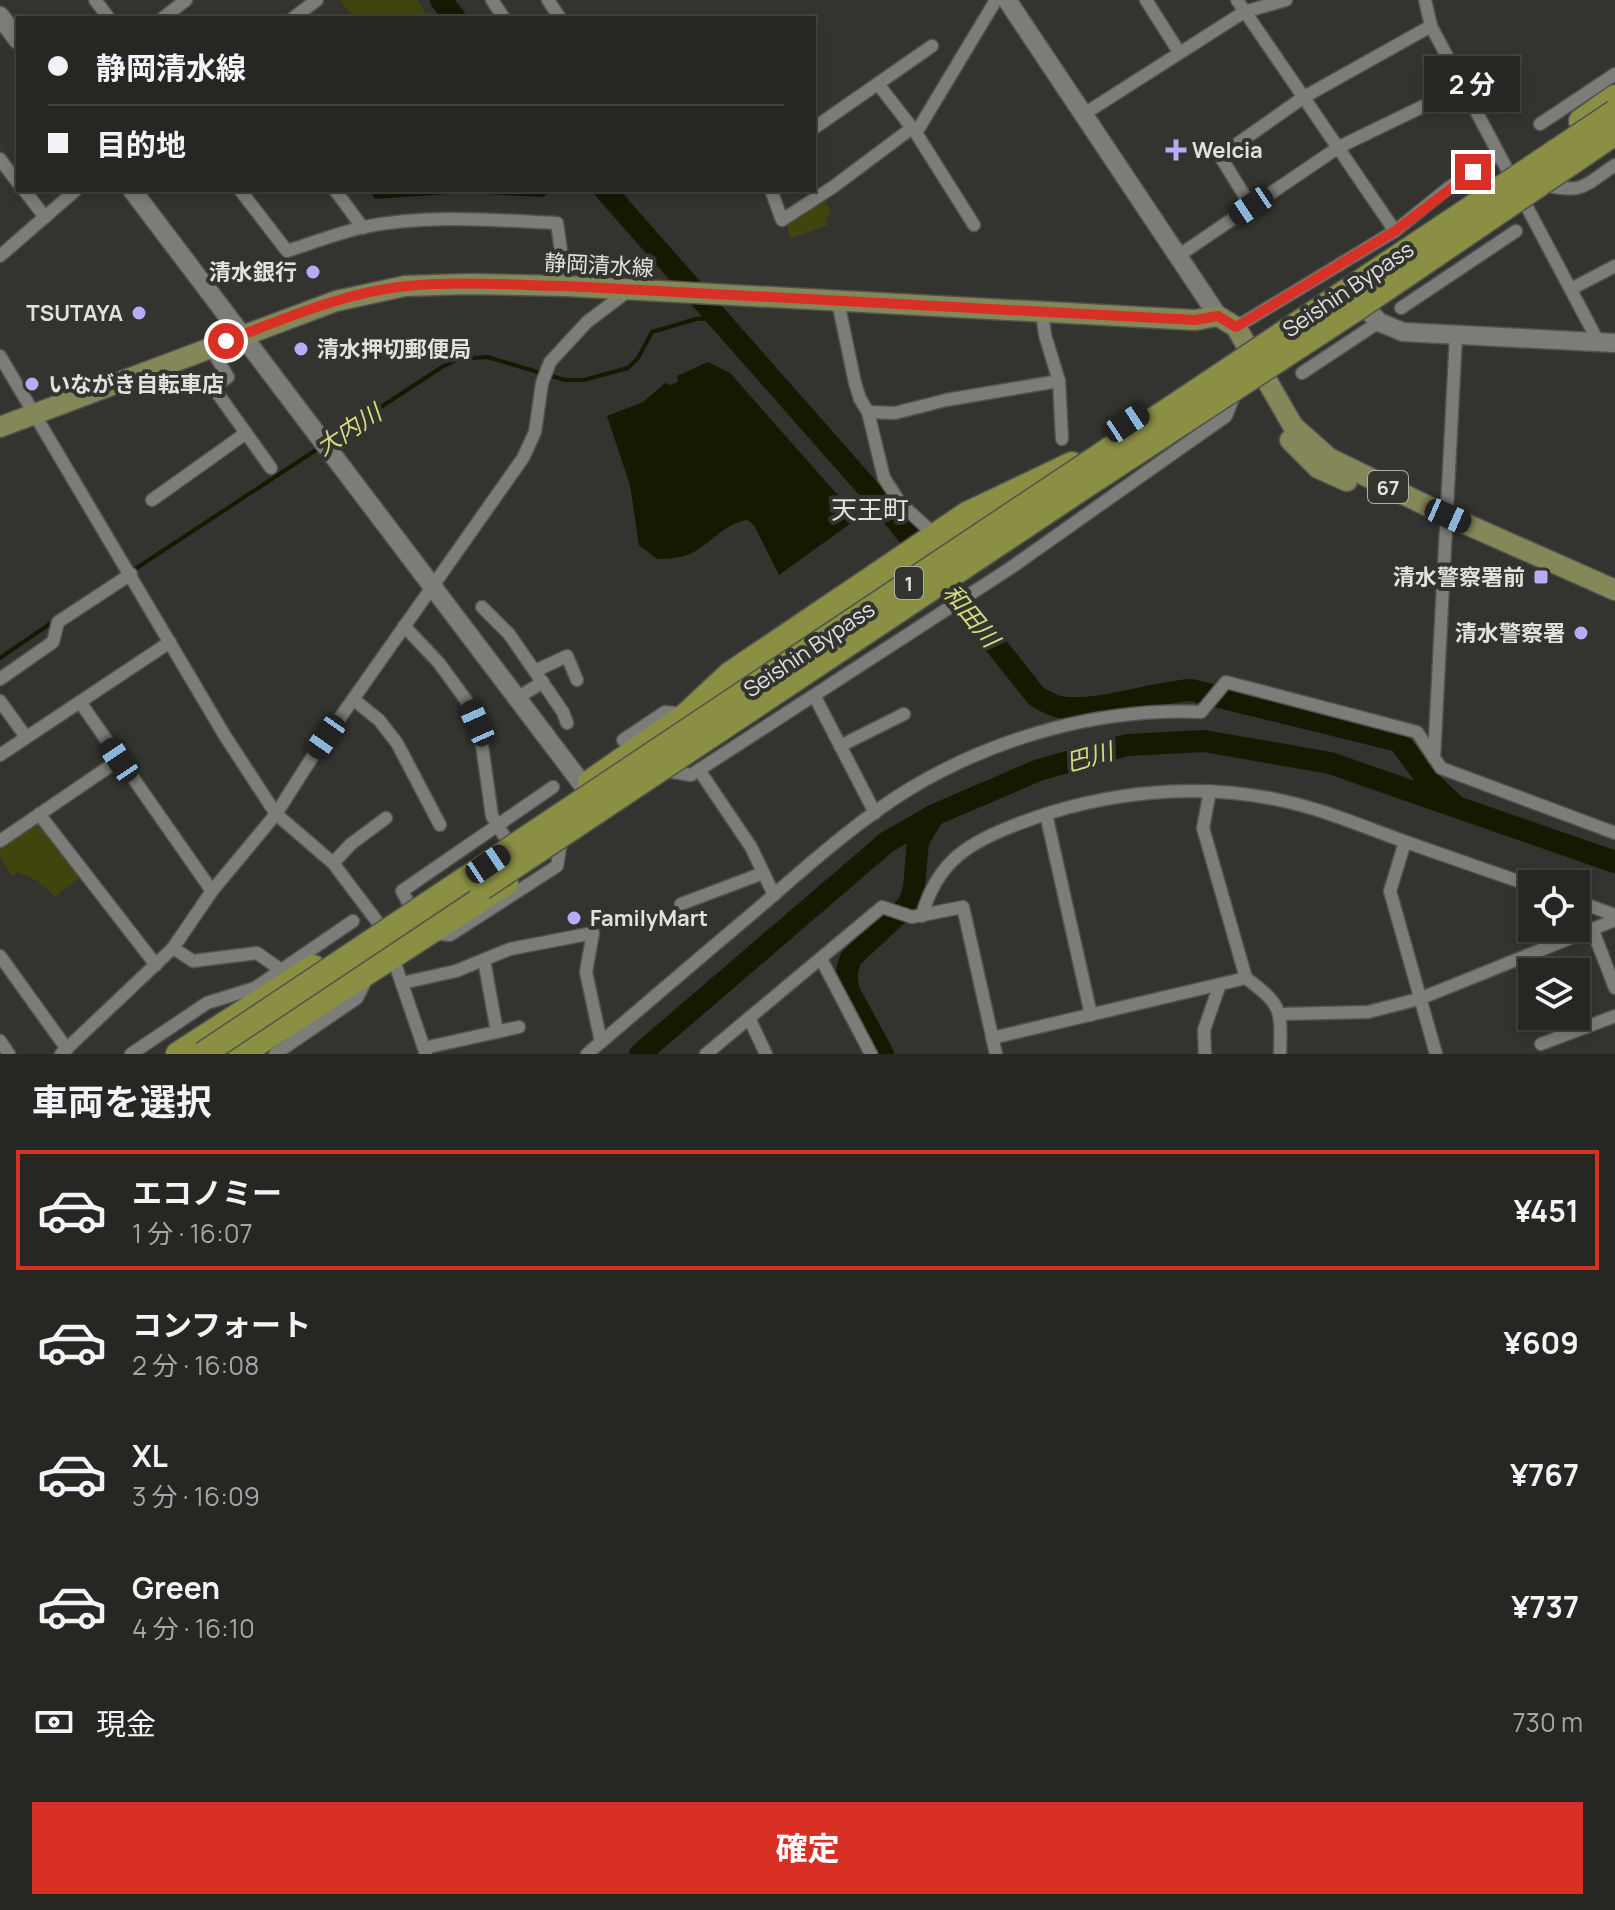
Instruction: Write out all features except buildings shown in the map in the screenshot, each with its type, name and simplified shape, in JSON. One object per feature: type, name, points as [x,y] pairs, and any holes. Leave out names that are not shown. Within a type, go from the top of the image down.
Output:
[{"type":"highway","points":[[241,1054],[560,848],[766,710],[1514,175],[1615,97]]},
{"type":"highway","name":"Seishin Bypass","points":[[233,1054],[1071,495],[1357,298],[1615,112]]},
{"type":"highway","points":[[687,714],[730,674],[967,514],[1064,469],[1247,366],[1357,298],[1497,207],[1514,175],[1615,134]]},
{"type":"highway","name":"Seishin Bypass","points":[[203,1054],[1357,298],[1615,134]]},
{"type":"highway","points":[[178,1054],[236,1016],[291,969],[379,924],[502,832],[584,786],[687,714],[1260,335],[1357,298]]},
{"type":"highway","points":[[766,710],[840,668],[1230,407],[1307,351],[1357,298]]},
{"type":"highway","points":[[259,1054],[361,976]]},
{"type":"highway","points":[[159,1054],[212,1021],[236,1016]]},
{"type":"main road","name":"静岡清水線","points":[[0,427],[336,301],[405,286],[566,286],[1227,321]]},
{"type":"main road","name":"67","points":[[1227,321],[1223,333],[1247,366],[1287,436],[1318,468],[1615,590]]},
{"type":"main road","name":"67","points":[[1448,522],[1615,603]]},
{"type":"street","points":[[95,0],[107,16]]},
{"type":"street","points":[[166,16],[186,0]]},
{"type":"street","points":[[296,16],[317,0]]},
{"type":"street","points":[[772,192],[782,220],[914,131],[996,0]]},
{"type":"street","points":[[1007,0],[1178,256],[1227,321],[1395,231],[1447,189],[1514,175],[1570,190],[1579,189],[1615,165]]},
{"type":"street","points":[[1146,0],[1179,52]]},
{"type":"street","points":[[1237,0],[1395,231]]},
{"type":"street","points":[[1084,114],[1244,12],[1286,0]]},
{"type":"street","points":[[1425,0],[1431,26],[1463,87],[1514,175],[1571,289],[1607,343]]},
{"type":"street","points":[[0,16],[16,37]]},
{"type":"street","points":[[1251,206],[1220,156],[1304,97],[1431,26]]},
{"type":"street","points":[[816,127],[932,46]]},
{"type":"street","points":[[1540,124],[1615,74]]},
{"type":"street","points":[[878,84],[914,131],[974,225]]},
{"type":"street","points":[[1178,256],[1339,147],[1463,87]]},
{"type":"street","points":[[0,159],[16,180]]},
{"type":"street","points":[[26,192],[45,217]]},
{"type":"street","points":[[0,256],[74,192]]},
{"type":"street","points":[[134,192],[607,817]]},
{"type":"street","points":[[242,192],[287,251],[363,228],[428,220],[557,223],[566,286]]},
{"type":"street","points":[[336,192],[363,228]]},
{"type":"street","points":[[1496,245],[1497,207]]},
{"type":"street","points":[[1401,308],[1516,231]]},
{"type":"street","points":[[1571,289],[1615,266]]},
{"type":"street","points":[[0,956],[64,1052],[173,948],[212,891],[276,814],[523,458],[535,432],[542,383],[550,362],[587,322],[628,291]]},
{"type":"street","points":[[1357,298],[1379,322],[1403,332],[1607,343]]},
{"type":"street","points":[[838,302],[855,383],[868,412],[884,478],[901,504],[935,535]]},
{"type":"street","points":[[1042,312],[1045,335],[1059,381],[1062,439]]},
{"type":"street","points":[[1302,373],[1379,322]]},
{"type":"street","points":[[1434,758],[1456,335]]},
{"type":"street","points":[[210,347],[228,377],[213,387],[271,468]]},
{"type":"street","points":[[0,356],[225,736],[276,814],[333,863],[379,924],[425,1051],[519,1027]]},
{"type":"street","points":[[673,772],[691,775],[815,697],[1009,569],[1226,416],[1247,366]]},
{"type":"street","points":[[868,412],[895,413],[946,400],[1059,381]]},
{"type":"street","points":[[152,500],[246,433]]},
{"type":"street","points":[[0,679],[53,642],[58,622],[131,574]]},
{"type":"street","points":[[482,607],[509,634],[563,712],[567,723]]},
{"type":"street","points":[[404,626],[439,663],[466,700],[481,738],[492,816],[502,832],[553,787]]},
{"type":"street","points":[[0,755],[170,642]]},
{"type":"street","points":[[535,671],[567,656],[577,680]]},
{"type":"street","points":[[517,698],[543,682]]},
{"type":"street","points":[[587,1054],[774,895],[875,813],[911,788],[967,759],[1051,729],[1111,716],[1163,711],[1201,712],[1226,682],[1417,732],[1441,768],[1615,833]]},
{"type":"street","points":[[815,697],[875,813]]},
{"type":"street","points":[[353,699],[379,720],[397,743],[440,825]]},
{"type":"street","points":[[0,701],[26,737]]},
{"type":"street","points":[[80,702],[212,891]]},
{"type":"street","points":[[623,740],[665,712],[687,714]]},
{"type":"street","points":[[840,746],[904,714]]},
{"type":"street","points":[[0,841],[119,760]]},
{"type":"street","points":[[699,770],[751,847],[774,895]]},
{"type":"street","points":[[1210,791],[1203,828],[1246,978],[1270,996],[1281,1014],[1280,1054]]},
{"type":"street","points":[[917,916],[941,870],[954,856],[1010,827],[1103,799],[1157,792],[1210,791],[1279,800],[1353,822],[1518,881]]},
{"type":"street","points":[[39,814],[156,965]]},
{"type":"street","points":[[1046,814],[1091,1015]]},
{"type":"street","points":[[333,863],[351,844],[386,818]]},
{"type":"street","points":[[1405,842],[1390,891],[1436,1054]]},
{"type":"street","points":[[681,904],[763,873]]},
{"type":"street","points":[[706,1054],[882,907],[917,916],[963,907],[996,1054]]},
{"type":"street","points":[[1590,907],[1615,917]]},
{"type":"street","points":[[1281,1014],[1368,1012],[1419,999],[1593,931],[1615,917]]},
{"type":"street","points":[[131,1054],[207,1003],[255,988],[291,969],[353,921]]},
{"type":"street","points":[[1593,931],[1615,988]]},
{"type":"street","points":[[402,983],[456,971],[510,949],[593,933],[586,972],[601,1042]]},
{"type":"street","points":[[173,948],[193,961],[257,953],[291,969]]},
{"type":"street","points":[[821,959],[871,1054]]},
{"type":"street","points":[[484,960],[497,1032]]},
{"type":"street","points":[[275,1054],[357,998],[361,976]]},
{"type":"street","points":[[992,1038],[1246,978]]},
{"type":"street","points":[[1205,1054],[1204,1030],[1220,984]]},
{"type":"street","points":[[1541,1044],[1615,1016]]},
{"type":"street","points":[[749,1018],[766,1054]]},
{"type":"street","points":[[1554,1039],[1559,1054]]},
{"type":"street","points":[[0,1041],[9,1054]]},
{"type":"shaded area","points":[[340,0],[417,0],[428,16],[352,16]]},
{"type":"shaded area","points":[[370,192],[548,192],[544,197],[464,193],[375,199]]},
{"type":"shaded area","points":[[823,199],[832,214],[825,217],[828,225],[790,239],[787,224]]},
{"type":"shaded area","points":[[708,362],[730,373],[858,518],[779,575],[754,525],[747,520],[731,525],[697,550],[682,556],[657,559],[639,545],[630,485],[607,416],[643,402],[665,383],[678,382],[677,376]]},
{"type":"shaded area","points":[[37,822],[42,823],[80,877],[55,897],[38,881],[18,872],[12,876],[0,857],[0,846]]},
{"type":"waterway","name":"和田川","points":[[441,0],[453,16]]},
{"type":"waterway","name":"和田川","points":[[607,192],[895,519],[1037,697],[1057,706],[1089,708],[1191,690],[1399,741],[1426,778],[1455,806]]},
{"type":"waterway","name":"大内川","points":[[329,441],[459,359],[487,357],[565,380],[584,380],[628,368],[638,358],[652,332],[696,319],[720,318]]},
{"type":"waterway","name":"大内川","points":[[132,571],[322,446]]},
{"type":"waterway","name":"大内川","points":[[0,658],[54,621]]},
{"type":"waterway","name":"巴川","points":[[640,1054],[887,842],[934,815],[1039,770],[1127,745],[1204,741],[1330,763],[1615,862]]},
{"type":"waterway","points":[[883,1054],[850,993],[848,967],[851,958],[909,904],[914,888],[918,841],[933,816]]},
{"type":"place","name":"Welcia","points":[[1176,150]]},
{"type":"place","name":"清水銀行","points":[[313,272]]},
{"type":"place","name":"TSUTAYA","points":[[139,313]]},
{"type":"place","name":"清水押切郵便局","points":[[301,349]]},
{"type":"place","name":"いながき自転車店","points":[[32,384]]},
{"type":"place","name":"清水警察署前","points":[[1541,577]]},
{"type":"place","name":"清水警察署","points":[[1581,633]]},
{"type":"place","name":"FamilyMart","points":[[574,918]]},
{"type":"district","name":"天王町","points":[[870,509]]},
{"type":"route","points":[[226,341],[336,301],[405,286],[467,284],[566,286],[1195,320],[1218,316],[1236,327],[1395,231],[1473,172]]}]
